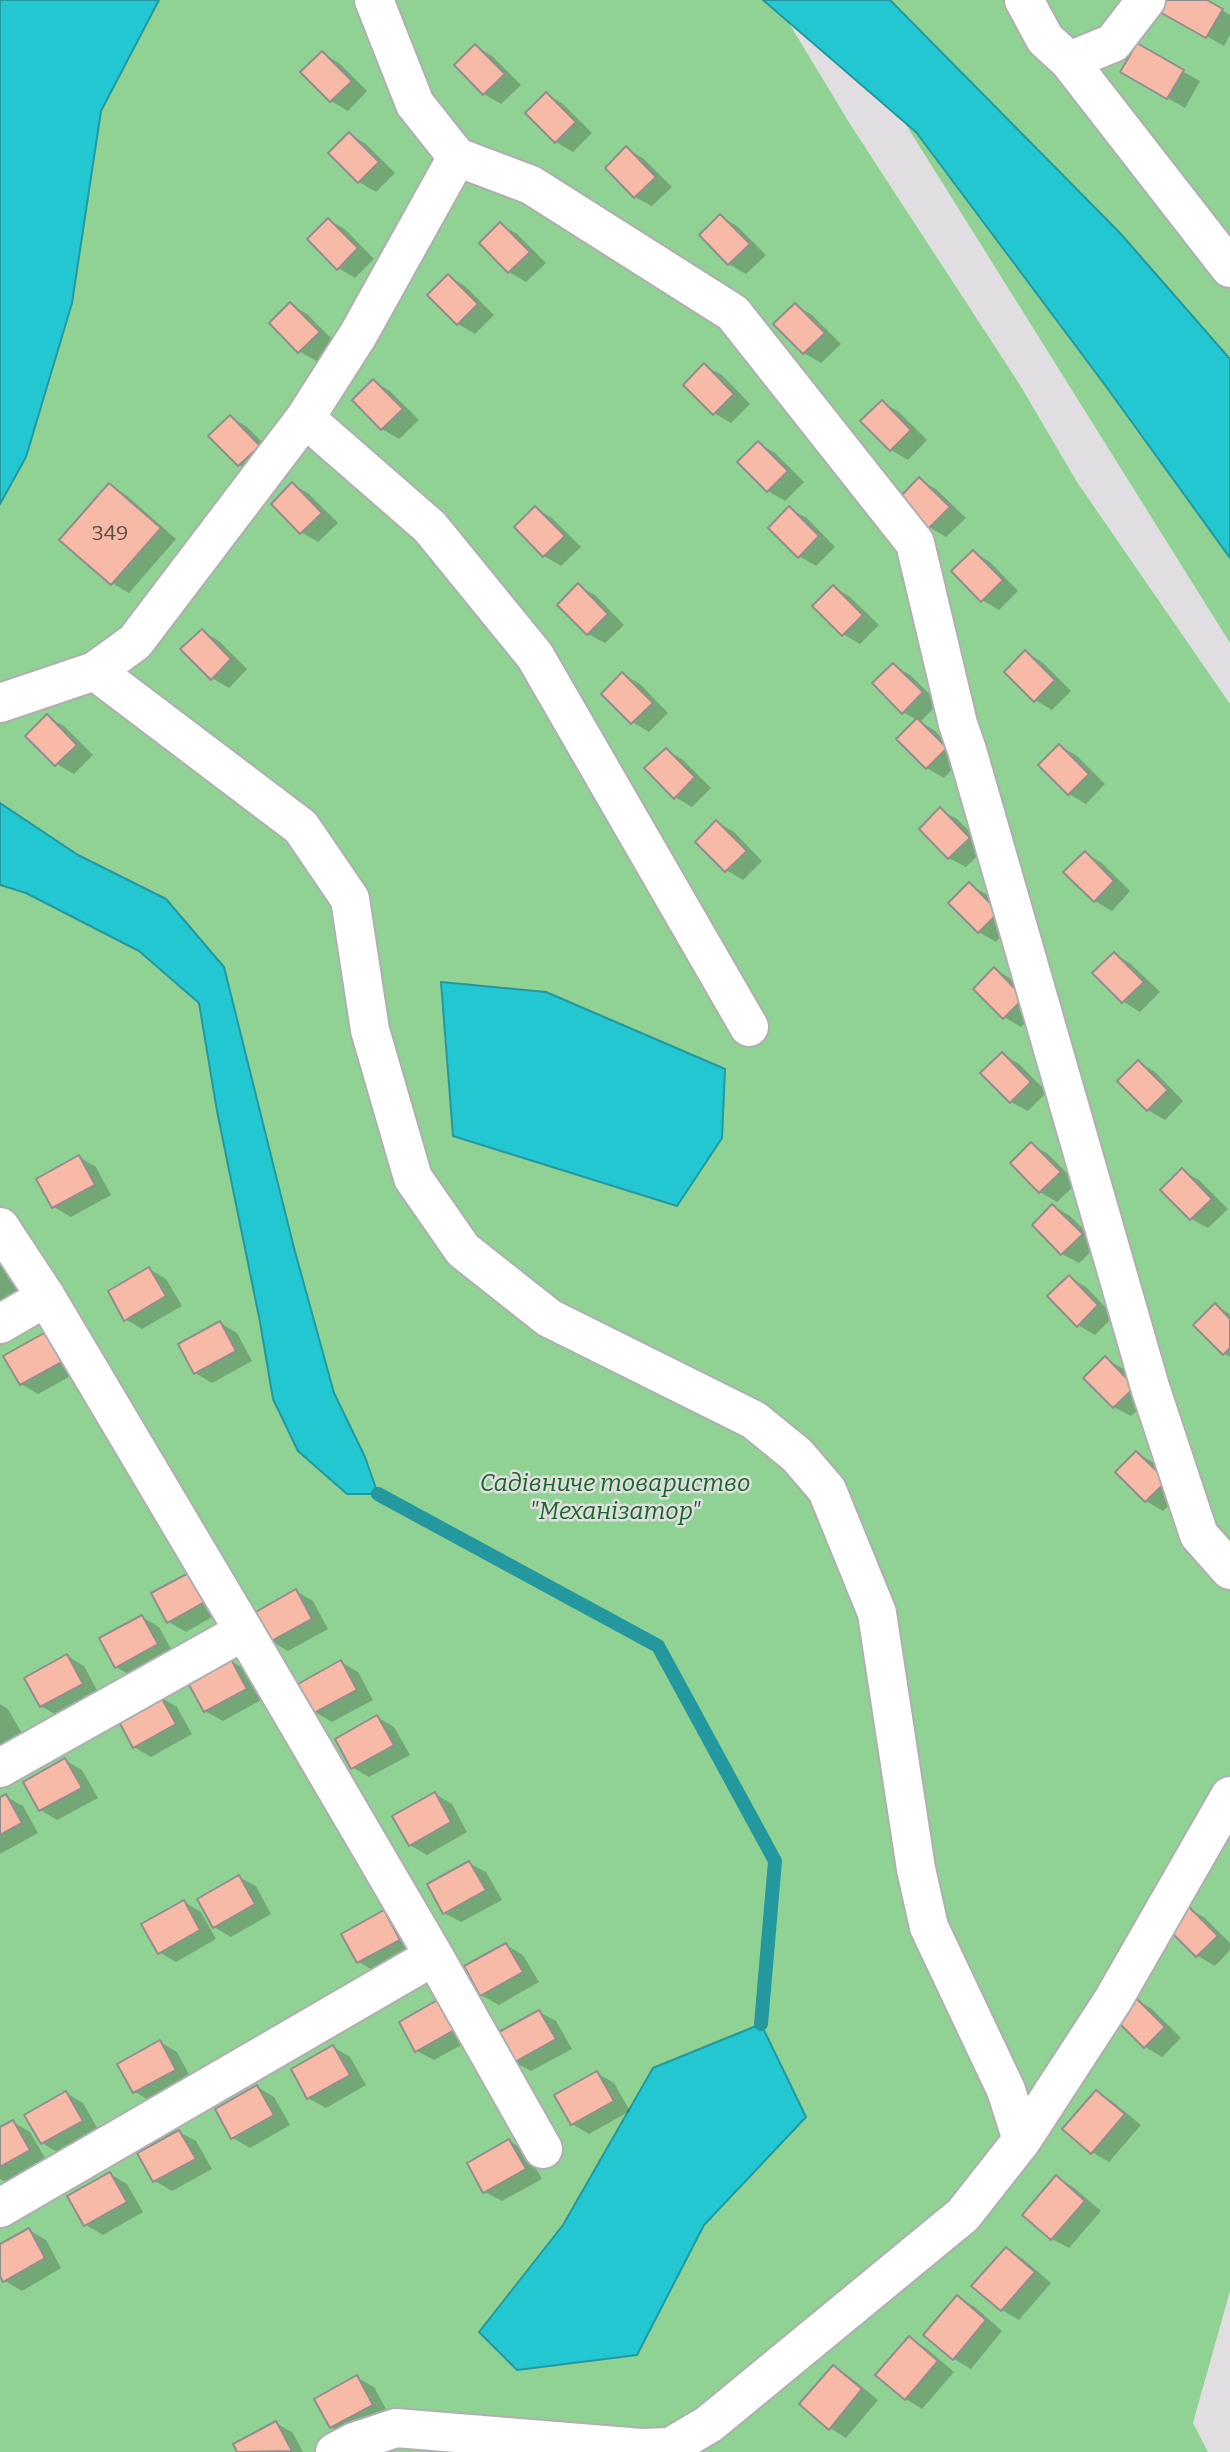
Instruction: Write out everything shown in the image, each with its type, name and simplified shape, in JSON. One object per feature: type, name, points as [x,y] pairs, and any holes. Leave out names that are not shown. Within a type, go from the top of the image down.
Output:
[{"type":"street","points":[[374,0],[415,104],[457,157],[531,185],[733,313],[915,542],[958,724],[1150,1387],[1199,1535],[1230,1570]]},
{"type":"street","points":[[1024,0],[1045,39],[1069,61],[1230,268]]},
{"type":"street","points":[[1069,61],[1113,43],[1146,0]]},
{"type":"street","points":[[0,703],[96,671],[135,642],[305,418],[358,335],[457,157]]},
{"type":"street","points":[[305,418],[430,527],[536,656],[749,1027]]},
{"type":"street","points":[[96,671],[301,827],[350,899],[370,1030],[413,1178],[463,1250],[549,1318],[754,1420],[797,1454],[827,1490],[877,1613],[916,1869],[929,1927],[1006,2090],[1022,2140]]},
{"type":"street","points":[[0,1227],[46,1297],[244,1631],[543,2149]]},
{"type":"street","points":[[0,1324],[46,1297]]},
{"type":"street","points":[[0,1768],[244,1631]]},
{"type":"street","points":[[335,2452],[354,2442],[396,2428],[641,2448],[670,2447],[709,2424],[963,2215],[1022,2140],[1113,2000],[1230,1796]]},
{"type":"street","points":[[0,2208],[434,1956]]},
{"type":"green space","name":"Садівниче товариство \"Механізатор\"","points":[[0,0],[775,0],[850,124],[1020,385],[1077,482],[1230,704],[1230,2291],[1193,2423],[1208,2452],[0,2452]]},
{"type":"green space","points":[[828,0],[1230,0],[1230,643]]},
{"type":"water","points":[[0,0],[159,0],[101,111],[72,303],[26,457],[0,504]]},
{"type":"water","points":[[763,0],[890,0],[1120,233],[1230,359],[1230,558],[916,132]]},
{"type":"water","points":[[0,803],[78,855],[166,899],[224,967],[294,1248],[334,1393],[365,1457],[378,1494],[347,1494],[298,1451],[273,1399],[217,1111],[199,1003],[139,951],[26,893],[0,885]]},
{"type":"water","points":[[441,982],[546,992],[725,1069],[722,1138],[677,1206],[453,1136]]},
{"type":"water","points":[[761,2024],[806,2117],[704,2225],[637,2355],[517,2370],[479,2332],[563,2225],[653,2068]]},
{"type":"building","points":[[1165,0],[1207,0],[1223,9],[1206,38],[1158,11]]},
{"type":"building","points":[[1137,43],[1184,70],[1167,99],[1120,72]]},
{"type":"building","points":[[475,44],[505,74],[483,95],[454,65]]},
{"type":"building","points":[[322,51],[352,81],[330,102],[300,72]]},
{"type":"building","points":[[546,92],[576,122],[555,143],[525,113]]},
{"type":"building","points":[[349,132],[379,162],[358,183],[328,153]]},
{"type":"building","points":[[626,146],[656,177],[634,198],[605,168]]},
{"type":"building","points":[[720,214],[750,244],[728,265],[699,235]]},
{"type":"building","points":[[328,218],[358,248],[337,270],[307,239]]},
{"type":"building","points":[[500,222],[530,252],[508,273],[479,243]]},
{"type":"building","points":[[448,274],[478,304],[457,325],[427,295]]},
{"type":"building","points":[[290,302],[320,332],[298,353],[269,323]]},
{"type":"building","points":[[795,303],[825,333],[803,354],[773,324]]},
{"type":"building","points":[[704,363],[734,394],[713,415],[683,385]]},
{"type":"building","points":[[373,379],[403,409],[381,430],[352,400]]},
{"type":"building","points":[[882,400],[911,430],[890,451],[860,421]]},
{"type":"building","points":[[230,415],[260,446],[238,466],[208,436]]},
{"type":"building","points":[[758,441],[788,471],[767,492],[737,462]]},
{"type":"building","points":[[919,477],[950,507],[928,529],[898,499]]},
{"type":"building","points":[[292,482],[322,513],[300,534],[271,504]]},
{"type":"building","points":[[109,483],[161,528],[111,585],[59,540]]},
{"type":"building","points":[[535,506],[565,536],[543,557],[514,527]]},
{"type":"building","points":[[789,506],[819,536],[798,558],[768,528]]},
{"type":"building","points":[[973,550],[1003,580],[981,602],[951,571]]},
{"type":"building","points":[[578,583],[608,614],[587,635],[557,605]]},
{"type":"building","points":[[833,585],[863,615],[842,636],[812,606]]},
{"type":"building","points":[[202,629],[231,659],[211,680],[180,649]]},
{"type":"building","points":[[1025,650],[1055,680],[1034,702],[1004,672]]},
{"type":"building","points":[[893,663],[923,692],[902,714],[872,683]]},
{"type":"building","points":[[622,672],[653,703],[631,724],[601,694]]},
{"type":"building","points":[[47,714],[77,745],[55,766],[25,736]]},
{"type":"building","points":[[917,718],[947,748],[926,769],[896,739]]},
{"type":"building","points":[[1059,744],[1089,774],[1068,795],[1038,765]]},
{"type":"building","points":[[666,748],[695,777],[674,799],[644,768]]},
{"type":"building","points":[[940,807],[970,838],[948,859],[919,829]]},
{"type":"building","points":[[716,820],[747,851],[725,872],[695,842]]},
{"type":"building","points":[[1085,851],[1114,881],[1094,902],[1063,872]]},
{"type":"building","points":[[969,882],[999,912],[978,933],[948,903]]},
{"type":"building","points":[[1114,952],[1144,982],[1122,1003],[1092,973]]},
{"type":"building","points":[[994,967],[1024,998],[1003,1019],[973,989]]},
{"type":"building","points":[[1002,1052],[1031,1082],[1010,1103],[980,1073]]},
{"type":"building","points":[[1138,1060],[1168,1090],[1147,1111],[1117,1081]]},
{"type":"building","points":[[1031,1142],[1061,1172],[1039,1193],[1010,1163]]},
{"type":"building","points":[[79,1155],[95,1185],[52,1208],[36,1179]]},
{"type":"building","points":[[1182,1168],[1212,1199],[1190,1220],[1160,1190]]},
{"type":"building","points":[[1052,1204],[1083,1234],[1061,1255],[1032,1225]]},
{"type":"building","points":[[149,1267],[166,1296],[124,1321],[108,1291]]},
{"type":"building","points":[[1069,1275],[1098,1305],[1077,1327],[1047,1296]]},
{"type":"building","points":[[1215,1303],[1230,1319],[1230,1348],[1223,1355],[1193,1325]]},
{"type":"building","points":[[220,1321],[236,1351],[194,1374],[178,1344]]},
{"type":"building","points":[[46,1332],[62,1362],[20,1385],[3,1356]]},
{"type":"building","points":[[1105,1356],[1135,1387],[1113,1408],[1083,1378]]},
{"type":"building","points":[[1136,1451],[1167,1481],[1145,1502],[1115,1472]]},
{"type":"building","points":[[194,1570],[210,1599],[167,1623],[151,1593]]},
{"type":"building","points":[[296,1589],[312,1619],[270,1642],[254,1613]]},
{"type":"building","points":[[142,1615],[158,1644],[115,1668],[99,1638]]},
{"type":"building","points":[[67,1654],[83,1684],[40,1707],[24,1678]]},
{"type":"building","points":[[231,1659],[247,1689],[204,1712],[188,1683]]},
{"type":"building","points":[[341,1660],[357,1690],[314,1713],[298,1684]]},
{"type":"building","points":[[160,1695],[176,1724],[133,1748],[117,1718]]},
{"type":"building","points":[[377,1715],[394,1745],[351,1769],[335,1739]]},
{"type":"building","points":[[65,1758],[82,1788],[39,1811],[23,1782]]},
{"type":"building","points":[[435,1792],[451,1822],[409,1846],[392,1816]]},
{"type":"building","points":[[6,1794],[22,1823],[0,1835],[0,1797]]},
{"type":"building","points":[[469,1861],[486,1890],[443,1914],[427,1884]]},
{"type":"building","points":[[239,1875],[255,1904],[213,1928],[197,1899]]},
{"type":"building","points":[[184,1900],[200,1930],[158,1954],[141,1924]]},
{"type":"building","points":[[1188,1906],[1218,1936],[1196,1957],[1166,1927]]},
{"type":"building","points":[[384,1910],[400,1940],[357,1963],[341,1934]]},
{"type":"building","points":[[506,1943],[523,1972],[480,1996],[464,1966]]},
{"type":"building","points":[[1135,1997],[1165,2027],[1144,2048],[1114,2018]]},
{"type":"building","points":[[441,1998],[458,2028],[415,2052],[399,2022]]},
{"type":"building","points":[[539,2010],[556,2039],[513,2063],[497,2033]]},
{"type":"building","points":[[160,2040],[176,2070],[133,2093],[117,2064]]},
{"type":"building","points":[[333,2045],[350,2075],[307,2099],[291,2069]]},
{"type":"building","points":[[597,2071],[614,2101],[571,2125],[554,2095]]},
{"type":"building","points":[[257,2085],[274,2115],[231,2139],[215,2109]]},
{"type":"building","points":[[1096,2090],[1125,2114],[1091,2154],[1062,2129]]},
{"type":"building","points":[[66,2091],[83,2121],[41,2144],[24,2115]]},
{"type":"building","points":[[13,2120],[30,2150],[0,2167],[0,2127]]},
{"type":"building","points":[[179,2130],[196,2159],[153,2182],[137,2153]]},
{"type":"building","points":[[509,2139],[526,2169],[483,2193],[467,2163]]},
{"type":"building","points":[[110,2172],[127,2202],[84,2226],[67,2196]]},
{"type":"building","points":[[1056,2175],[1085,2201],[1051,2240],[1022,2215]]},
{"type":"building","points":[[29,2228],[45,2258],[3,2282],[0,2276],[0,2244]]},
{"type":"building","points":[[1006,2247],[1035,2272],[1001,2311],[971,2286]]},
{"type":"building","points":[[957,2295],[986,2320],[953,2360],[923,2335]]},
{"type":"building","points":[[909,2336],[938,2361],[905,2400],[875,2375]]},
{"type":"building","points":[[833,2365],[862,2389],[829,2430],[799,2404]]},
{"type":"building","points":[[357,2375],[373,2405],[330,2428],[314,2399]]},
{"type":"building","points":[[276,2421],[292,2451],[237,2452],[233,2444]]},
{"type":"waterway","points":[[378,1494],[658,1646],[775,1861],[761,2024]]}]
